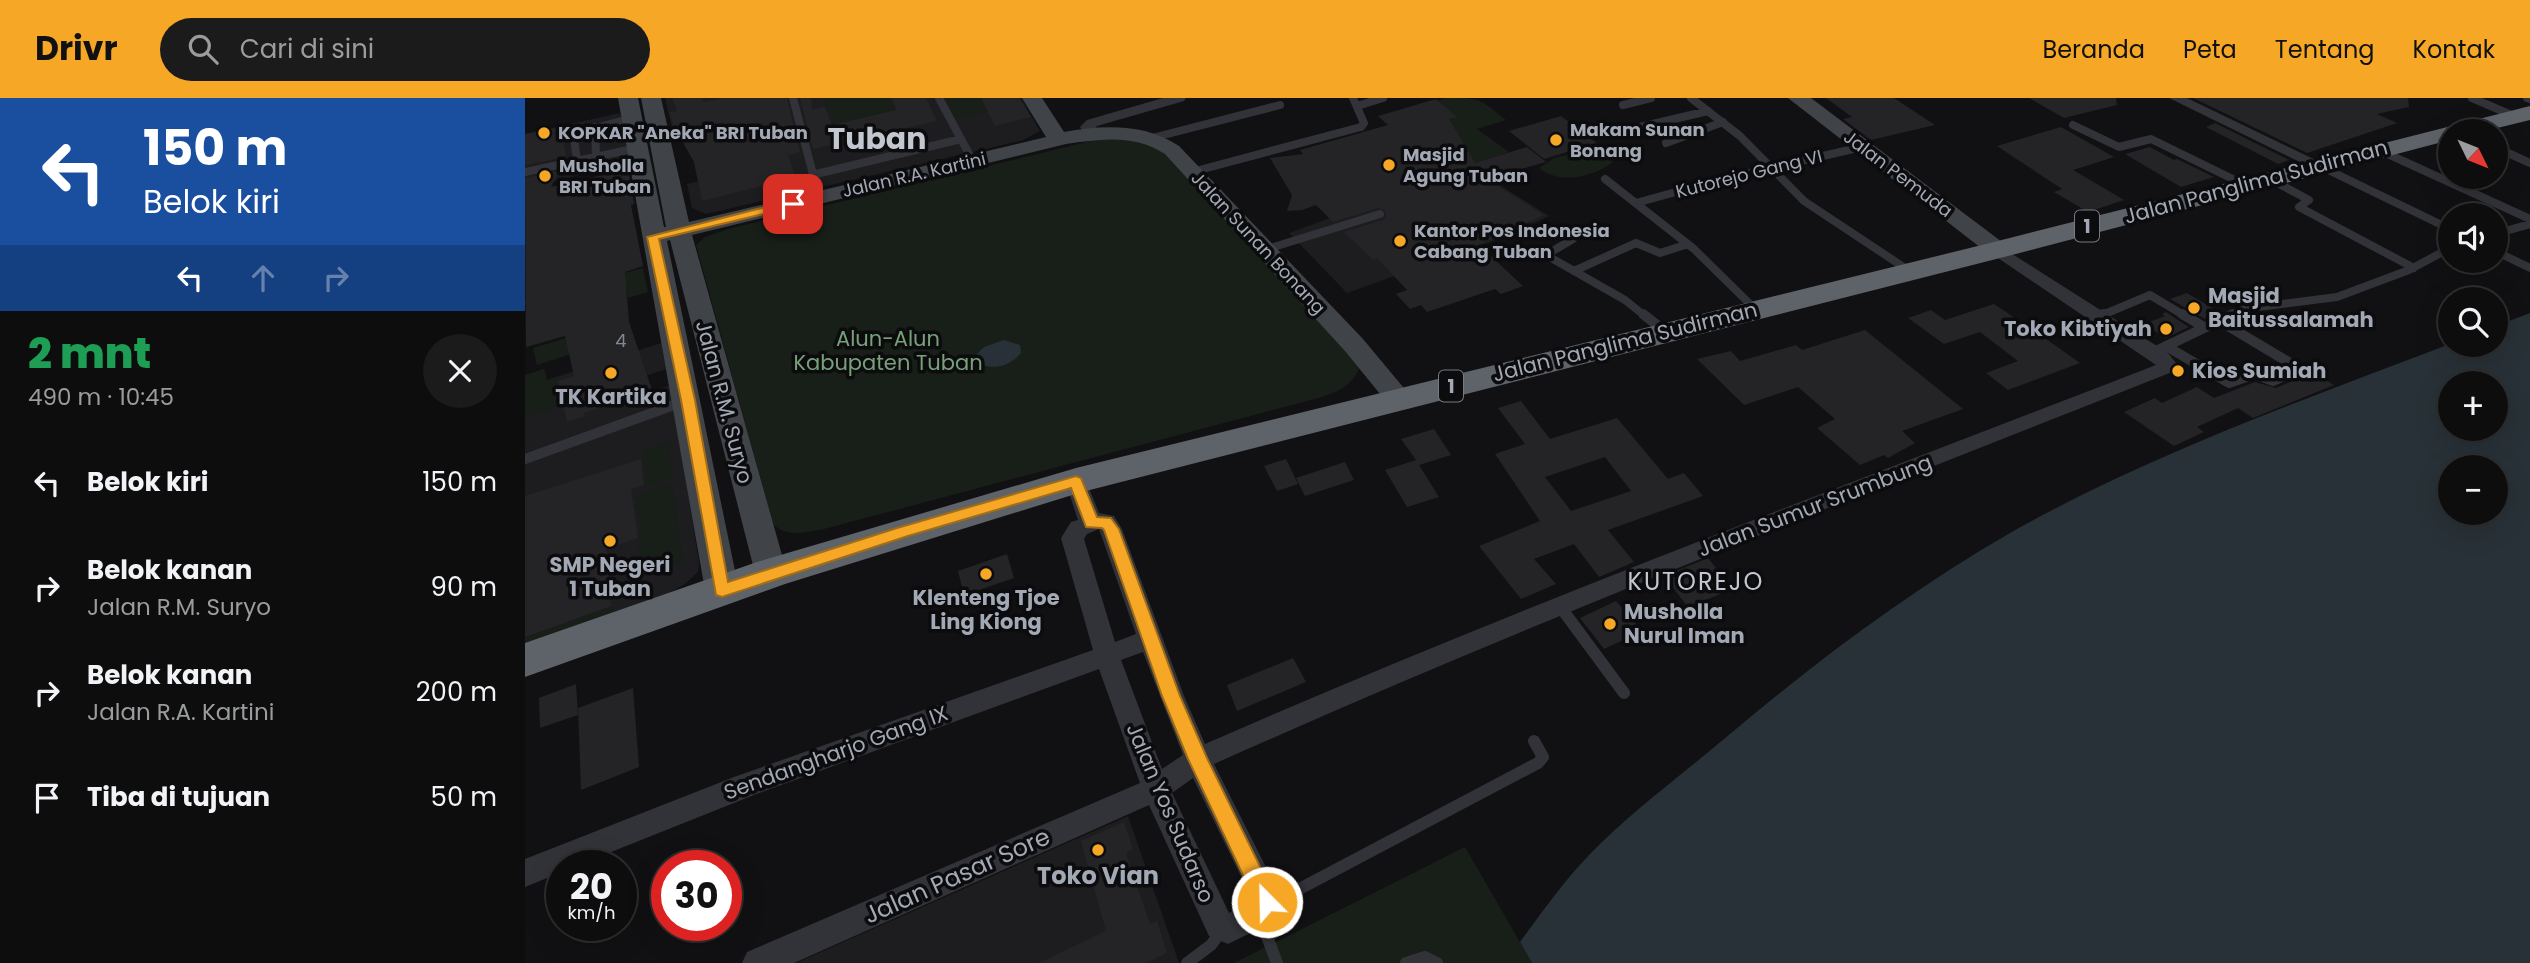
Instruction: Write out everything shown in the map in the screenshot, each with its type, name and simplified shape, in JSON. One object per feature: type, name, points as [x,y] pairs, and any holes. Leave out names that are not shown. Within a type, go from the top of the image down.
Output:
[{"type":"highway","name":"Jalan Panglima Sudirman","points":[[2491,119],[2526,107]]},
{"type":"highway","name":"Jalan Panglima Sudirman","points":[[525,660],[719,577],[768,560],[1998,250],[2438,135]]},
{"type":"main road","points":[[651,98],[657,125],[666,234]]},
{"type":"main road","points":[[1032,98],[1058,140]]},
{"type":"main road","name":"Jalan Pemuda","points":[[1798,98],[1998,250]]},
{"type":"main road","points":[[657,125],[633,125],[666,234]]},
{"type":"main road","points":[[1093,135],[1126,134],[1152,138]]},
{"type":"main road","name":"Jalan R.A. Kartini","points":[[666,234],[1058,140],[1093,135]]},
{"type":"main road","name":"Jalan Sunan Bonang","points":[[1152,138],[1166,146],[1192,172],[1364,356],[1399,399]]},
{"type":"main road","name":"Jalan R.M. Suryo","points":[[666,234],[720,390],[768,560]]},
{"type":"main road","name":"Jalan R.M. Suryo","points":[[666,234],[688,400],[719,577]]},
{"type":"main road","points":[[688,400],[720,390]]},
{"type":"street","points":[[1093,135],[1087,127],[1089,124],[1179,98]]},
{"type":"street","points":[[2176,98],[2320,166]]},
{"type":"street","points":[[1998,250],[2099,316],[2160,349]]},
{"type":"street","name":"Jalan Sumur Srumbung","points":[[1198,759],[1386,676],[1559,605],[2155,373],[2165,368],[2166,363],[2160,349]]},
{"type":"street","points":[[1076,481],[1091,523],[1106,522],[1111,529],[1149,640],[1198,759],[1263,890],[1263,911]]},
{"type":"street","name":"Jalan Yos Sudarso","points":[[1091,523],[1079,528],[1072,538],[1108,655],[1156,789],[1207,901],[1223,929],[1233,928],[1263,911]]},
{"type":"street","name":"Sendangharjo Gang IX","points":[[525,873],[733,790],[1149,640]]},
{"type":"street","name":"Jalan Pasar Sore","points":[[758,963],[1156,789],[1198,759]]},
{"type":"lane","points":[[793,98],[819,197]]},
{"type":"lane","points":[[939,98],[972,161]]},
{"type":"lane","points":[[1192,172],[1361,127],[1364,123],[1355,102],[1383,98]]},
{"type":"lane","points":[[1623,105],[1651,98]]},
{"type":"lane","points":[[1691,98],[1723,122],[1804,201],[1911,272]]},
{"type":"lane","points":[[2478,99],[2526,107]]},
{"type":"lane","points":[[1152,138],[1280,105]]},
{"type":"lane","points":[[1623,131],[1708,111]]},
{"type":"lane","points":[[1666,143],[1723,122]]},
{"type":"lane","points":[[577,161],[576,134],[595,127],[633,125]]},
{"type":"lane","points":[[525,172],[597,157],[633,125]]},
{"type":"lane","points":[[2073,125],[2119,146],[2151,139],[2309,200],[2299,207],[2414,268]]},
{"type":"lane","points":[[595,127],[597,157]]},
{"type":"lane","points":[[812,176],[961,139]]},
{"type":"lane","name":"Kutorejo Gang VI","points":[[1636,203],[1862,147]]},
{"type":"lane","points":[[2379,150],[2530,221]]},
{"type":"lane","points":[[2508,153],[2530,163]]},
{"type":"lane","points":[[2320,166],[2438,223]]},
{"type":"lane","points":[[1605,179],[1688,244],[1756,310]]},
{"type":"lane","points":[[1264,250],[1380,214]]},
{"type":"lane","points":[[2508,229],[2530,221]]},
{"type":"lane","points":[[1573,239],[1546,255],[1639,309],[1666,332]]},
{"type":"lane","points":[[1574,271],[1636,243],[1643,243],[1660,253],[1688,244]]},
{"type":"lane","points":[[2160,349],[2251,306],[2337,297],[2414,268],[2438,255]]},
{"type":"lane","points":[[2508,257],[2530,268]]},
{"type":"lane","points":[[2099,316],[2153,296],[2204,327]]},
{"type":"lane","points":[[2160,349],[2229,383],[2255,374],[2273,382],[2300,369],[2218,320]]},
{"type":"lane","points":[[525,458],[688,400]]},
{"type":"lane","points":[[1559,605],[1624,693]]},
{"type":"lane","points":[[1277,963],[1263,911],[1538,763],[1542,755],[1534,741]]},
{"type":"lane","points":[[1187,963],[1211,945],[1223,929]]},
{"type":"lane","points":[[1406,963],[1425,957],[1437,963]]},
{"type":"shaded area","points":[[665,98],[1021,98],[1040,131],[1023,140],[706,214],[692,208],[687,184],[721,176],[726,124],[674,136]]},
{"type":"shaded area","points":[[620,113],[630,163],[525,188],[525,134]]},
{"type":"shaded area","points":[[1474,169],[1549,216],[1501,238],[1347,293],[1289,233],[1440,178]]},
{"type":"shaded area","points":[[2530,313],[2530,963],[1532,963],[1520,942],[1553,897],[1590,854],[1653,798],[1859,632],[1933,580],[2010,533],[2117,478],[2282,408],[2438,349],[2438,357],[2508,357],[2508,321]]},
{"type":"shaded area","points":[[1004,340],[1020,345],[1021,353],[1006,364],[995,367],[978,363],[976,355],[984,347]]},
{"type":"shaded area","name":"SMP Negeri 1 Tuban","points":[[661,343],[666,369],[622,384],[628,400],[671,385],[699,563],[698,572],[669,593],[525,645],[525,375],[544,369],[547,380]]},
{"type":"shaded area","points":[[1128,816],[1179,963],[796,963]]},
{"type":"green space","points":[[891,98],[899,115],[834,129],[823,100]]},
{"type":"green space","points":[[981,98],[988,111],[951,120],[941,100]]},
{"type":"green space","points":[[1445,98],[1479,101],[1506,120],[1477,129],[1509,152],[1470,166],[1437,101]]},
{"type":"green space","name":"Alun-Alun Kabupaten Tuban","points":[[1099,139],[1134,139],[1160,147],[1358,363],[1359,369],[1353,379],[1339,390],[1322,397],[824,529],[791,533],[773,524],[696,245],[705,237],[728,229]]},
{"type":"green space","points":[[1583,151],[1608,155],[1613,162],[1596,172],[1566,178],[1539,168],[1554,158]]},
{"type":"green space","points":[[643,268],[648,292],[628,298],[625,279],[525,305],[525,299]]},
{"type":"green space","points":[[599,328],[603,344],[537,365],[533,348]]},
{"type":"green space","points":[[544,369],[547,380],[555,378],[562,405],[525,417],[525,375]]},
{"type":"green space","points":[[668,443],[673,478],[646,487],[642,451]]},
{"type":"green space","points":[[672,483],[683,562],[641,577],[637,548],[669,536],[642,545],[636,495]]},
{"type":"green space","points":[[612,607],[613,613],[525,645],[525,638]]},
{"type":"green space","points":[[1465,847],[1532,963],[1234,963]]},
{"type":"building","points":[[672,98],[702,98],[704,102],[723,98],[787,98],[800,152],[788,155],[796,177],[783,180],[785,184],[762,189],[761,186],[702,201],[694,162],[674,127],[669,112],[677,111]]},
{"type":"building","points":[[800,98],[811,98],[812,109],[825,107],[832,125],[897,110],[891,98],[926,98],[937,121],[887,132],[891,141],[864,147],[861,138],[813,149]]},
{"type":"building","points":[[981,98],[1019,98],[1031,117],[995,126]]},
{"type":"building","points":[[1826,98],[1894,98],[1935,125],[1871,140],[1843,119],[1852,117]]},
{"type":"building","points":[[2029,98],[2116,98],[2117,105],[2064,118]]},
{"type":"building","points":[[2193,98],[2408,98],[2409,107],[2377,114],[2397,123],[2307,153]]},
{"type":"building","points":[[1436,99],[1457,117],[1449,119],[1475,163],[1527,147],[1546,162],[1487,179],[1544,215],[1479,245],[1523,286],[1501,294],[1495,289],[1427,312],[1421,305],[1410,309],[1396,294],[1407,290],[1377,258],[1373,260],[1344,232],[1383,220],[1386,216],[1385,210],[1378,208],[1333,222],[1316,205],[1287,211],[1292,195],[1270,158],[1303,154],[1300,150],[1388,125],[1378,116]]},
{"type":"building","name":"Makam Sunan Bonang","points":[[1561,116],[1597,143],[1544,159],[1509,131]]},
{"type":"building","points":[[2215,123],[2289,160],[2278,164],[2206,127]]},
{"type":"building","points":[[561,127],[566,157],[525,165],[525,134]]},
{"type":"building","points":[[2061,127],[2114,157],[2073,170],[2124,200],[2088,212],[2054,192],[2062,189],[1997,146]]},
{"type":"building","points":[[2150,147],[2214,177],[2181,187],[2125,154]]},
{"type":"building","points":[[628,169],[634,204],[631,205],[643,266],[625,272],[629,322],[652,390],[584,413],[585,416],[567,422],[558,381],[574,376],[565,336],[526,347],[525,178],[559,171],[551,187]]},
{"type":"building","name":"Masjid Baitussalamah","points":[[2187,293],[2219,312],[2205,319],[2170,299]]},
{"type":"building","points":[[1994,304],[2080,363],[2008,390],[1986,373],[2018,361],[1980,332],[1944,344],[1908,318],[1931,310],[1945,320]]},
{"type":"building","name":"Toko Kibtiyah","points":[[2166,312],[2189,327],[2166,338],[2144,324],[2165,316],[2162,314]]},
{"type":"building","points":[[1865,330],[1963,409],[1902,431],[1915,443],[1888,458],[1884,455],[1860,465],[1817,428],[1835,419],[1798,387],[1744,405],[1697,359],[1731,351],[1740,361],[1796,345],[1802,350]]},
{"type":"building","points":[[2308,369],[2334,385],[2253,418],[2238,408],[2197,427],[2204,432],[2174,446],[2124,412],[2155,398],[2162,403],[2197,387],[2214,398],[2255,382],[2276,388],[2303,376]]},
{"type":"building","points":[[1521,401],[1550,439],[1617,418],[1668,479],[1684,473],[1703,496],[1608,530],[1634,562],[1599,577],[1574,544],[1534,559],[1556,584],[1521,599],[1479,546],[1540,521],[1495,454],[1525,444],[1498,408]],"holes":[[[1605,457],[1631,491],[1571,511],[1545,477]]]},
{"type":"building","points":[[1434,429],[1451,455],[1419,465],[1439,497],[1407,507],[1385,470],[1416,460],[1401,439]]},
{"type":"building","points":[[641,459],[644,485],[631,489],[638,538],[606,549],[611,606],[525,637],[525,496]]},
{"type":"building","points":[[1286,459],[1298,484],[1277,491],[1264,466]]},
{"type":"building","points":[[1345,462],[1354,480],[1305,496],[1296,478]]},
{"type":"building","name":"Klenteng Tjoe Ling Kiong","points":[[1007,554],[1014,578],[964,595],[958,571]]},
{"type":"building","points":[[1708,558],[1733,589],[1688,607],[1664,576]]},
{"type":"building","name":"Musholla Nurul Iman","points":[[1616,601],[1642,631],[1604,649],[1580,618]]},
{"type":"building","points":[[1293,658],[1306,682],[1237,711],[1227,685]]},
{"type":"building","points":[[576,684],[578,715],[540,728],[539,698]]},
{"type":"building","points":[[633,688],[639,767],[581,790],[578,708]]},
{"type":"building","points":[[1124,822],[1133,849],[1126,853],[1150,924],[1157,921],[1167,953],[1146,963],[1039,963],[1106,931],[1081,841]]},
{"type":"place","name":"KOPKAR \"Aneka\" BRI Tuban","points":[[544,133]]},
{"type":"place","name":"Makam Sunan Bonang","points":[[1556,140]]},
{"type":"place","name":"Masjid Agung Tuban","points":[[1389,165]]},
{"type":"place","name":"Musholla BRI Tuban","points":[[545,176]]},
{"type":"place","name":"Kantor Pos Indonesia Cabang Tuban","points":[[1400,241]]},
{"type":"place","name":"Masjid Baitussalamah","points":[[2194,308]]},
{"type":"place","name":"Toko Kibtiyah","points":[[2166,329]]},
{"type":"place","name":"Kios Sumiah","points":[[2178,371]]},
{"type":"place","name":"TK Kartika","points":[[611,373]]},
{"type":"place","name":"SMP Negeri 1 Tuban","points":[[610,541]]},
{"type":"place","name":"Klenteng Tjoe Ling Kiong","points":[[986,574]]},
{"type":"place","name":"Musholla Nurul Iman","points":[[1610,624]]},
{"type":"place","name":"Toko Vian","points":[[1098,850]]},
{"type":"district","name":"Tuban","points":[[877,139]]},
{"type":"district","name":"KUTOREJO","points":[[1696,582]]},
{"type":"route","points":[[793,204],[653,237],[688,400],[722,590],[903,532],[1076,481],[1091,523],[1106,522],[1111,529],[1171,696],[1211,787],[1267,902]]}]
